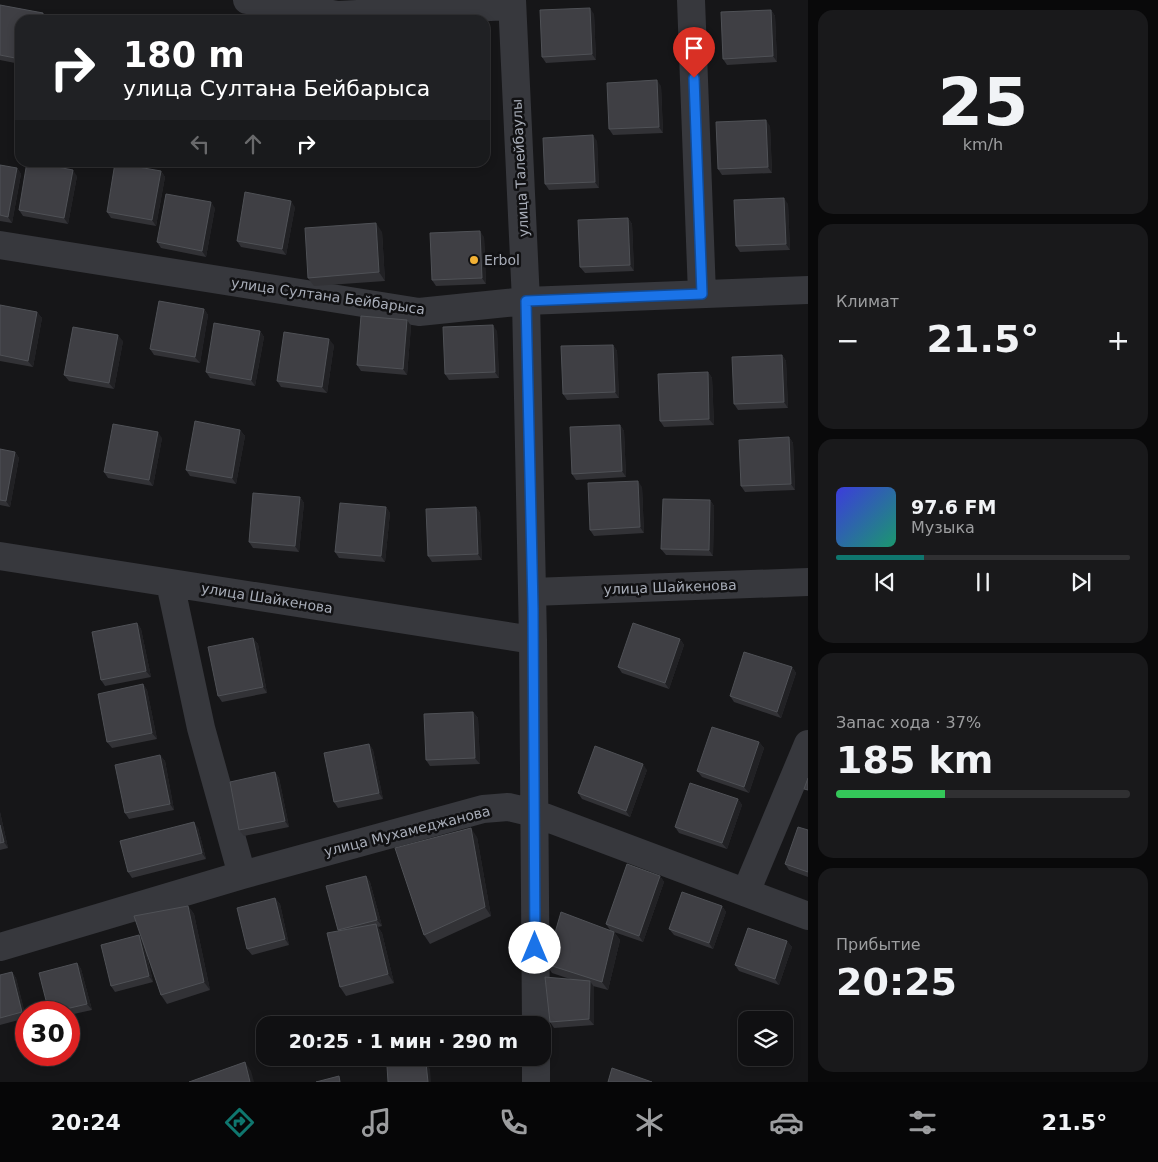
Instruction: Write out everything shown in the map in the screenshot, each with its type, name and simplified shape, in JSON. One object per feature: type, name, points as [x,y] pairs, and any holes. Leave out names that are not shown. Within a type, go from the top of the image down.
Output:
[{"type":"street","points":[[247,0],[338,15],[512,3]]},
{"type":"street","points":[[691,0],[702,294]]},
{"type":"street","name":"улица Талейбаулы","points":[[512,3],[526,301],[533,640],[536,1016]]},
{"type":"street","name":"улица Султана Бейбарыса","points":[[0,246],[419,312],[526,301],[808,290]]},
{"type":"street","name":"улица Шайкенова","points":[[0,556],[533,640]]},
{"type":"street","name":"улица Шайкенова","points":[[532,592],[808,582]]},
{"type":"street","points":[[170,583],[201,728],[242,875]]},
{"type":"street","points":[[746,892],[808,744]]},
{"type":"street","name":"улица Мухамеджанова","points":[[0,947],[242,875],[483,809],[508,807],[534,813],[808,916]]},
{"type":"street","points":[[536,1066],[536,1082]]},
{"type":"building","points":[[0,5],[43,13],[43,15],[15,15],[15,58],[0,55]]},
{"type":"building","points":[[590,8],[592,54],[542,57],[540,10]]},
{"type":"building","points":[[771,10],[773,56],[723,59],[721,12]]},
{"type":"building","points":[[657,80],[659,127],[609,129],[607,83]]},
{"type":"building","points":[[766,120],[768,167],[718,169],[716,122]]},
{"type":"building","points":[[593,135],[595,182],[545,184],[543,138]]},
{"type":"building","points":[[0,165],[17,168],[8,217],[0,215]]},
{"type":"building","points":[[26,167],[57,167],[73,170],[64,218],[19,210]]},
{"type":"building","points":[[114,167],[138,167],[161,171],[152,220],[107,212]]},
{"type":"building","points":[[245,192],[291,201],[282,249],[237,241]]},
{"type":"building","points":[[166,194],[211,202],[202,251],[157,242]]},
{"type":"building","points":[[784,198],[786,244],[736,246],[734,200]]},
{"type":"building","points":[[628,218],[630,265],[580,267],[578,220]]},
{"type":"building","points":[[376,223],[379,272],[308,278],[305,228]]},
{"type":"building","points":[[480,231],[482,278],[432,280],[430,233]]},
{"type":"building","points":[[159,301],[204,309],[195,357],[150,349]]},
{"type":"building","points":[[0,305],[37,312],[28,361],[0,355]]},
{"type":"building","points":[[361,316],[407,320],[403,369],[357,365]]},
{"type":"building","points":[[214,323],[260,331],[251,380],[206,372]]},
{"type":"building","points":[[493,325],[495,372],[445,374],[443,327]]},
{"type":"building","points":[[73,327],[118,335],[109,383],[64,375]]},
{"type":"building","points":[[284,332],[329,339],[322,387],[277,381]]},
{"type":"building","points":[[613,345],[615,392],[563,394],[561,346]]},
{"type":"building","points":[[782,355],[784,402],[734,404],[732,357]]},
{"type":"building","points":[[708,372],[709,419],[660,421],[658,374]]},
{"type":"building","points":[[195,421],[240,430],[232,478],[186,470]]},
{"type":"building","points":[[113,424],[158,432],[149,480],[104,472]]},
{"type":"building","points":[[620,425],[622,471],[572,474],[570,427]]},
{"type":"building","points":[[789,437],[791,484],[741,486],[739,440]]},
{"type":"building","points":[[0,449],[15,452],[6,501],[0,500]]},
{"type":"building","points":[[638,481],[640,527],[590,530],[588,483]]},
{"type":"building","points":[[253,493],[300,497],[295,546],[249,542]]},
{"type":"building","points":[[663,499],[710,500],[709,550],[661,549]]},
{"type":"building","points":[[340,503],[386,507],[381,556],[335,552]]},
{"type":"building","points":[[476,507],[478,554],[428,556],[426,509]]},
{"type":"building","points":[[137,623],[146,671],[101,680],[92,632]]},
{"type":"building","points":[[633,623],[680,639],[665,683],[618,667]]},
{"type":"building","points":[[253,638],[263,687],[218,696],[208,647]]},
{"type":"building","points":[[744,652],[792,667],[777,712],[730,696]]},
{"type":"building","points":[[143,684],[152,733],[107,742],[98,694]]},
{"type":"building","points":[[473,712],[475,758],[426,760],[424,714]]},
{"type":"building","points":[[712,727],[759,742],[744,787],[697,771]]},
{"type":"building","points":[[369,744],[379,793],[334,802],[324,753]]},
{"type":"building","points":[[595,746],[643,764],[626,811],[578,793]]},
{"type":"building","points":[[160,755],[170,804],[125,813],[115,765]]},
{"type":"building","points":[[275,772],[285,821],[239,830],[230,782]]},
{"type":"building","points":[[808,778],[808,790],[804,789]]},
{"type":"building","points":[[690,783],[738,799],[722,843],[675,827]]},
{"type":"building","points":[[194,822],[202,853],[128,872],[120,841]]},
{"type":"building","points":[[0,825],[4,842],[0,843]]},
{"type":"building","points":[[798,827],[808,830],[808,872],[785,864]]},
{"type":"building","points":[[471,828],[485,907],[424,935],[395,848]]},
{"type":"building","points":[[627,864],[660,876],[639,936],[606,924]]},
{"type":"building","points":[[366,876],[377,920],[338,930],[326,886]]},
{"type":"building","points":[[682,892],[722,906],[709,943],[669,929]]},
{"type":"building","points":[[275,898],[285,939],[247,949],[237,908]]},
{"type":"building","points":[[188,906],[204,982],[161,995],[134,916]]},
{"type":"building","points":[[561,912],[614,932],[602,982],[546,964]]},
{"type":"building","points":[[376,924],[388,974],[340,987],[327,933]]},
{"type":"building","points":[[748,928],[787,941],[775,979],[735,965]]},
{"type":"building","points":[[139,935],[149,976],[111,986],[101,945]]},
{"type":"building","points":[[77,963],[87,1004],[80,1006],[80,1001],[46,1001],[39,973]]},
{"type":"building","points":[[12,972],[19,1001],[15,1001],[15,1014],[0,1018],[0,975]]},
{"type":"building","points":[[545,977],[590,981],[589,1019],[551,1022],[551,1016],[549,1016]]},
{"type":"building","points":[[245,1062],[250,1082],[189,1082]]},
{"type":"building","points":[[387,1066],[426,1066],[428,1082],[388,1082]]},
{"type":"building","points":[[612,1068],[652,1082],[608,1082]]},
{"type":"building","points":[[339,1076],[340,1082],[316,1082]]},
{"type":"place","name":"Erbol","points":[[474,260]]},
{"type":"route","points":[[535,948],[533,608],[526,301],[702,294],[694,78]]}]
